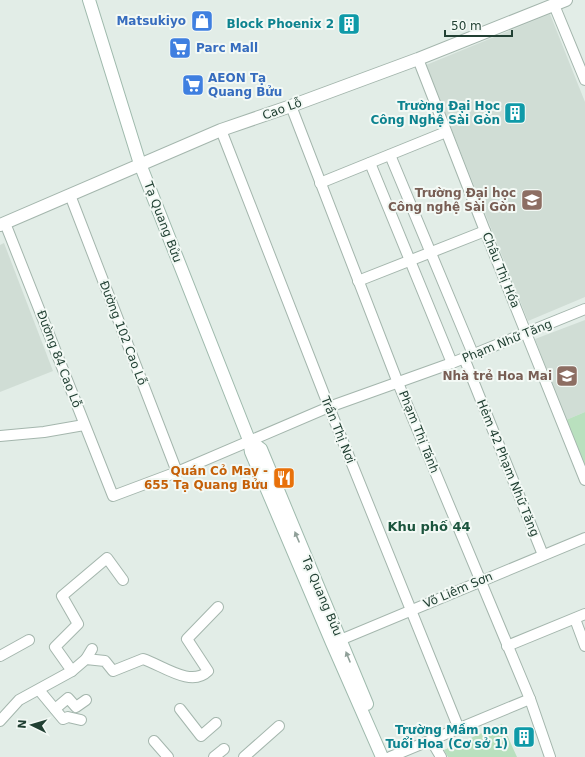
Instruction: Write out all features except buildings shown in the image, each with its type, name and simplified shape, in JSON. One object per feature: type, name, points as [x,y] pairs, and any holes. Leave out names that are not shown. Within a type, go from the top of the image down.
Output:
[{"type":"main road","name":"Tạ Quang Bửu","points":[[89,0],[140,164],[249,440],[260,448],[382,757]]},
{"type":"main road","name":"Cao Lỗ","points":[[3,224],[221,130],[418,59],[566,0]]},
{"type":"main road","name":"Tạ Quang Bửu","points":[[336,641],[390,757]]},
{"type":"street","points":[[554,5],[585,80]]},
{"type":"street","name":"Châu Thị Hóa","points":[[418,59],[484,231],[527,333],[585,480]]},
{"type":"street","name":"Phạm Thị Tánh","points":[[291,106],[398,383],[530,699],[550,757]]},
{"type":"street","name":"Trần Thị Nơi","points":[[221,130],[329,407],[459,729]]},
{"type":"street","points":[[320,183],[446,132]]},
{"type":"street","name":"Hẻm 42 Phạm Nhữ Tăng","points":[[390,155],[430,252],[543,555]]},
{"type":"street","points":[[370,163],[452,363]]},
{"type":"street","name":"Đường 102 Cao Lỗ","points":[[70,195],[177,472]]},
{"type":"street","name":"Đường 84 Cao Lỗ","points":[[3,224],[113,496]]},
{"type":"street","points":[[358,281],[484,231]]},
{"type":"street","name":"Phạm Nhữ Tăng","points":[[113,496],[177,472],[329,407],[452,363],[585,309]]},
{"type":"street","points":[[0,436],[44,432],[84,425]]},
{"type":"street","name":"Võ Liêm Sơn","points":[[336,641],[480,580],[585,538]]},
{"type":"street","points":[[72,672],[55,647],[78,624],[62,596],[107,558],[123,580]]},
{"type":"street","points":[[86,659],[105,661],[113,671],[143,659],[176,673],[194,678],[203,677],[208,671],[187,639],[218,607]]},
{"type":"street","points":[[507,646],[585,614]]},
{"type":"street","points":[[575,619],[585,646]]},
{"type":"street","points":[[0,656],[29,640]]},
{"type":"street","points":[[2,715],[19,700],[72,672],[86,659],[92,649]]},
{"type":"street","points":[[39,690],[63,719],[68,717],[81,720]]},
{"type":"street","points":[[55,709],[68,698],[76,707],[86,700]]},
{"type":"street","points":[[390,757],[530,699]]},
{"type":"street","points":[[180,709],[202,736],[216,723]]},
{"type":"street","points":[[244,757],[279,726]]},
{"type":"street","points":[[431,740],[441,757]]},
{"type":"street","points":[[154,741],[168,757]]},
{"type":"street","points":[[214,757],[224,749]]},
{"type":"shaded area","name":"Trường Đại học Công nghệ Sài Gòn","points":[[550,14],[585,102],[585,297],[528,321],[426,65]]},
{"type":"shaded area","points":[[4,243],[53,371],[0,392],[0,245]]},
{"type":"shaded area","name":"Nhà trẻ Hoa Mai","points":[[585,320],[585,412],[566,420],[535,339]]},
{"type":"green space","points":[[585,412],[585,469],[566,420]]},
{"type":"green space","points":[[502,724],[517,757],[448,757],[444,750]]},
{"type":"place","name":"Matsukiyo","points":[[202,21]]},
{"type":"place","name":"Block Phoenix 2","points":[[349,24]]},
{"type":"place","name":"Parc Mall","points":[[180,48]]},
{"type":"place","name":"AEON Tạ Quang Bửu","points":[[193,85]]},
{"type":"place","name":"Trường Đại Học Công Nghệ Sài Gòn","points":[[515,113]]},
{"type":"place","name":"Trường Đại học Công nghệ Sài Gòn","points":[[532,200]]},
{"type":"place","name":"Nhà trẻ Hoa Mai","points":[[567,376]]},
{"type":"place","name":"Quán Cỏ May - 655 Tạ Quang Bửu","points":[[284,478]]},
{"type":"place","name":"Trường Mầm non Tuổi Hoa (Cơ sở 1)","points":[[524,737]]},
{"type":"district","name":"Khu phố 44","points":[[429,526]]}]
